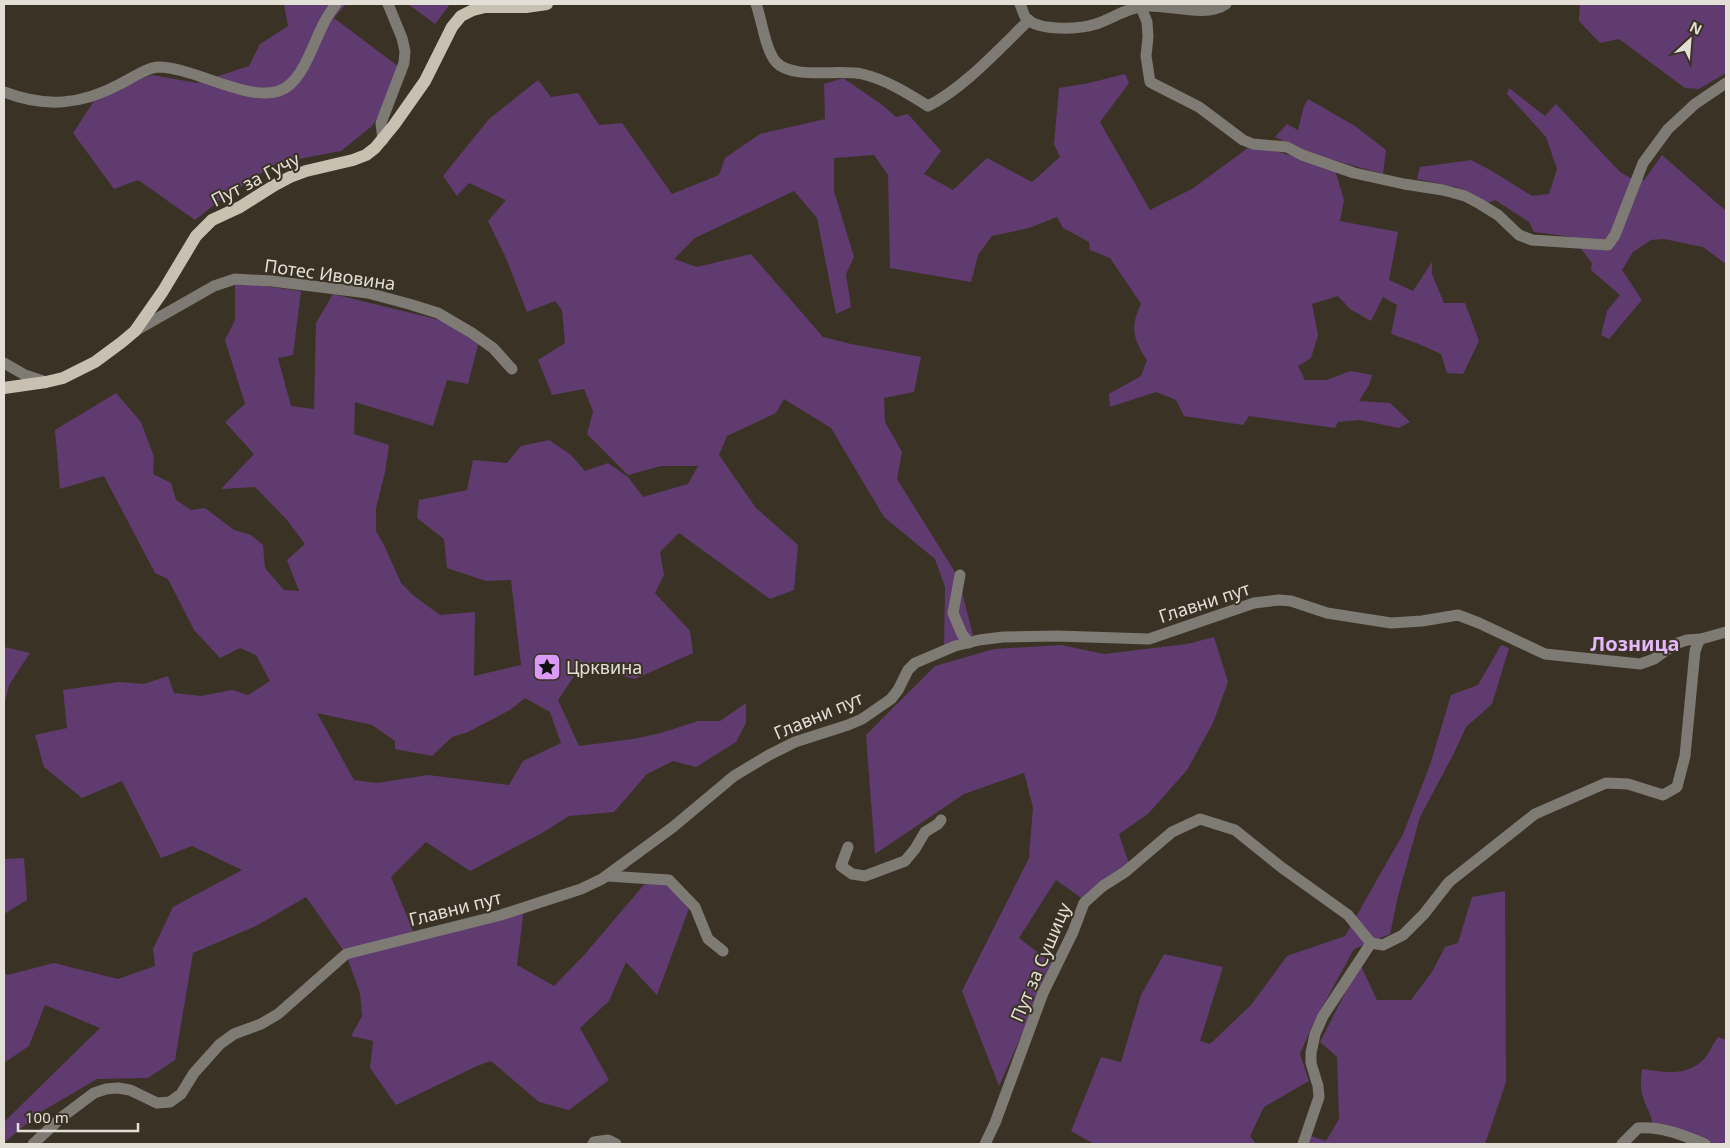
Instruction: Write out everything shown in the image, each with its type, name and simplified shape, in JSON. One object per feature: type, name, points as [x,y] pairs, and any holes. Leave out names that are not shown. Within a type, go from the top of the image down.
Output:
[{"type":"main road","name":"Пут за Гучу","points":[[4,388],[63,378],[80,370],[122,342],[135,331],[163,291],[196,236],[212,220],[240,207],[290,177],[366,155],[383,140],[425,81],[452,27],[461,16],[472,10],[485,7],[526,8],[547,4]]},
{"type":"street","points":[[4,92],[34,101],[62,103],[82,100],[101,95],[155,67],[180,70],[236,88],[262,93],[280,91],[301,73],[324,23],[336,4]]},
{"type":"street","points":[[383,140],[381,124],[404,63],[405,51],[402,38],[388,4]]},
{"type":"street","points":[[756,4],[771,54],[784,68],[797,71],[862,74],[888,84],[928,106],[943,99],[985,63],[1029,20]]},
{"type":"street","points":[[1020,4],[1025,16],[1029,20],[1037,25],[1047,27],[1080,27],[1095,24],[1134,8],[1204,10],[1219,9],[1226,4]]},
{"type":"street","points":[[1142,7],[1147,22],[1146,56],[1150,82],[1199,108],[1242,140],[1253,144],[1287,147],[1302,155],[1354,173],[1404,184],[1444,190],[1465,196],[1498,215],[1519,235],[1532,240],[1608,245],[1615,235],[1643,163],[1668,129],[1695,104],[1726,83]]},
{"type":"street","name":"Потес Ивовина","points":[[135,331],[225,281],[235,279],[272,281],[368,294],[438,313],[493,348],[512,369]]},
{"type":"street","points":[[4,363],[25,375],[46,382]]},
{"type":"street","points":[[960,575],[953,613],[962,634],[969,642]]},
{"type":"street","name":"Главни пут","points":[[33,1144],[78,1104],[100,1090],[124,1089],[162,1103],[174,1100],[181,1094],[205,1060],[220,1044],[234,1034],[261,1024],[278,1014],[346,954],[502,915],[581,889],[607,876],[673,827],[734,776],[795,742],[862,719],[891,699],[908,670],[915,663],[939,652],[969,642],[1002,637],[1057,636],[1149,639],[1254,603],[1279,600],[1291,601],[1327,614],[1391,623],[1430,620],[1458,614],[1545,654],[1640,664],[1654,659],[1674,644],[1726,632]]},
{"type":"street","points":[[1303,1144],[1319,1097],[1318,1086],[1311,1063],[1315,1034],[1328,1008],[1371,943],[1383,945],[1403,934],[1424,914],[1449,882],[1535,814],[1606,783],[1628,784],[1663,795],[1677,787],[1685,756],[1695,651],[1701,639]]},
{"type":"street","name":"Пут за Сушицу","points":[[985,1144],[1043,993],[1073,932],[1084,903],[1102,886],[1125,872],[1172,832],[1200,819],[1235,830],[1281,867],[1348,915],[1371,943]]},
{"type":"street","points":[[848,847],[841,866],[852,874],[865,876],[906,860],[925,832],[941,820]]},
{"type":"street","points":[[607,876],[669,880],[695,907],[708,939],[723,951]]},
{"type":"street","points":[[1622,1144],[1638,1128],[1652,1127],[1685,1136],[1705,1144]]},
{"type":"street","points":[[593,1144],[594,1142],[608,1140],[616,1144]]},
{"type":"shaded area","points":[[284,4],[346,4],[334,18],[407,73],[372,126],[341,151],[277,163],[219,201],[195,220],[138,180],[114,189],[73,133],[96,98],[121,86],[152,75],[197,83],[249,66],[260,44],[288,26]]},
{"type":"shaded area","points":[[408,4],[450,4],[435,24]]},
{"type":"shaded area","points":[[1580,4],[1726,4],[1726,73],[1699,89],[1685,88],[1619,39],[1600,43],[1579,21]]},
{"type":"shaded area","points":[[1125,74],[1129,83],[1100,122],[1150,210],[1192,189],[1252,145],[1304,159],[1335,170],[1344,200],[1340,221],[1398,232],[1389,280],[1413,291],[1432,262],[1432,274],[1444,303],[1465,303],[1479,341],[1463,374],[1447,373],[1441,354],[1391,334],[1397,305],[1383,297],[1371,321],[1350,309],[1338,296],[1312,304],[1318,335],[1311,358],[1298,366],[1305,380],[1326,380],[1351,371],[1372,375],[1369,385],[1359,401],[1390,403],[1410,422],[1399,428],[1360,420],[1338,422],[1335,428],[1249,416],[1243,425],[1184,416],[1176,400],[1156,392],[1110,407],[1109,394],[1141,376],[1147,360],[1136,340],[1134,327],[1141,304],[1110,258],[1090,250],[1089,242],[1063,228],[1057,217],[1029,228],[992,236],[978,255],[971,282],[890,268],[888,175],[874,155],[834,158],[834,191],[854,257],[846,274],[851,307],[836,314],[817,218],[794,191],[695,238],[674,259],[697,267],[751,254],[823,337],[921,357],[914,392],[884,398],[885,422],[902,452],[897,479],[958,577],[973,635],[944,648],[945,587],[935,559],[884,517],[831,428],[784,399],[776,413],[727,436],[719,455],[756,508],[798,545],[794,590],[770,599],[679,533],[660,552],[664,575],[655,593],[690,631],[693,653],[635,679],[614,674],[577,672],[558,700],[579,746],[633,739],[661,733],[698,721],[720,721],[746,703],[746,723],[736,742],[696,767],[673,761],[647,774],[614,812],[569,816],[542,833],[470,871],[426,842],[391,877],[415,936],[524,908],[517,965],[554,986],[585,954],[648,880],[669,880],[691,903],[657,995],[626,962],[609,1001],[580,1028],[609,1080],[569,1110],[539,1102],[491,1061],[396,1105],[370,1068],[373,1041],[351,1036],[362,1016],[360,993],[346,954],[306,897],[256,926],[193,953],[175,1060],[148,1078],[97,1079],[39,1113],[4,1143],[4,1122],[100,1028],[45,1005],[29,1046],[4,1063],[4,971],[7,975],[54,963],[118,979],[155,966],[153,949],[173,907],[242,870],[192,846],[161,858],[122,781],[82,798],[44,767],[35,735],[67,728],[63,690],[119,682],[144,684],[168,676],[174,693],[201,696],[232,690],[248,695],[270,681],[256,655],[240,648],[220,658],[194,630],[168,579],[155,573],[104,476],[60,489],[55,430],[116,393],[141,422],[154,457],[153,474],[171,483],[176,500],[191,510],[205,508],[234,530],[251,535],[263,545],[265,568],[284,590],[299,591],[287,560],[305,544],[287,520],[255,487],[221,489],[254,454],[225,422],[245,404],[225,340],[235,320],[235,282],[301,291],[293,355],[278,358],[291,406],[314,409],[316,323],[333,294],[444,321],[479,341],[468,384],[447,380],[433,426],[355,402],[354,434],[389,445],[385,472],[376,508],[376,531],[401,583],[414,596],[440,615],[475,612],[474,676],[521,665],[511,580],[486,581],[447,568],[444,539],[417,518],[419,500],[467,490],[473,460],[507,463],[521,446],[549,440],[571,455],[585,471],[608,463],[628,477],[643,497],[688,484],[698,466],[661,466],[628,475],[587,434],[593,411],[584,389],[552,395],[538,360],[565,343],[562,310],[555,301],[527,312],[506,258],[488,221],[506,200],[469,183],[457,196],[443,176],[489,119],[538,80],[551,97],[578,93],[599,125],[622,123],[672,194],[719,175],[725,158],[760,134],[825,119],[824,84],[843,78],[881,104],[896,117],[908,114],[941,151],[924,174],[953,190],[987,158],[1032,182],[1060,157],[1054,144],[1059,88]],"holes":[[[525,698],[550,712],[561,743],[523,761],[509,785],[428,775],[377,783],[354,780],[317,713],[372,725],[395,741],[395,749],[432,756],[452,737],[468,732],[510,710]]]},
{"type":"shaded area","points":[[1509,88],[1545,116],[1556,104],[1620,172],[1632,179],[1644,180],[1662,155],[1726,211],[1726,264],[1703,247],[1664,239],[1651,240],[1633,252],[1622,270],[1642,300],[1609,339],[1601,335],[1607,311],[1620,295],[1591,270],[1592,263],[1572,237],[1534,232],[1529,222],[1495,200],[1488,203],[1456,187],[1417,179],[1420,167],[1471,160],[1532,196],[1549,194],[1557,169],[1546,137],[1507,94]]},
{"type":"shaded area","points":[[1308,99],[1355,126],[1386,150],[1383,174],[1309,153],[1275,137],[1287,124],[1298,130],[1304,106]]},
{"type":"shaded area","points":[[1214,637],[1228,682],[1213,723],[1187,770],[1148,814],[1119,834],[1131,870],[1084,900],[1056,880],[1019,938],[1053,964],[999,1086],[962,991],[1029,858],[1033,807],[1024,773],[964,794],[875,854],[866,735],[935,666],[994,649],[1061,645],[1104,654],[1187,644]]},
{"type":"shaded area","points":[[1501,645],[1509,648],[1492,704],[1466,727],[1420,817],[1398,896],[1390,934],[1354,949],[1313,1024],[1300,1054],[1309,1081],[1264,1107],[1250,1136],[1256,1144],[1094,1144],[1071,1131],[1101,1057],[1121,1062],[1141,995],[1164,954],[1223,967],[1200,1041],[1210,1044],[1251,1005],[1287,956],[1345,936],[1403,834],[1430,765],[1451,695],[1478,685]]},
{"type":"shaded area","points":[[4,647],[30,653],[9,685],[4,706]]},
{"type":"shaded area","points":[[24,858],[27,900],[4,914],[4,859]]},
{"type":"shaded area","points":[[1505,891],[1506,1082],[1485,1144],[1304,1144],[1308,1135],[1326,1141],[1339,1119],[1337,1057],[1320,1042],[1360,964],[1377,1000],[1411,1000],[1432,972],[1445,947],[1458,943],[1472,897]]},
{"type":"shaded area","points":[[1718,1037],[1726,1040],[1726,1144],[1689,1144],[1685,1136],[1652,1127],[1650,1115],[1641,1090],[1642,1069],[1674,1072],[1689,1069],[1703,1060]]},
{"type":"place","name":"Црквина","points":[[547,667]]},
{"type":"district","name":"Лозница","points":[[1635,643]]}]
